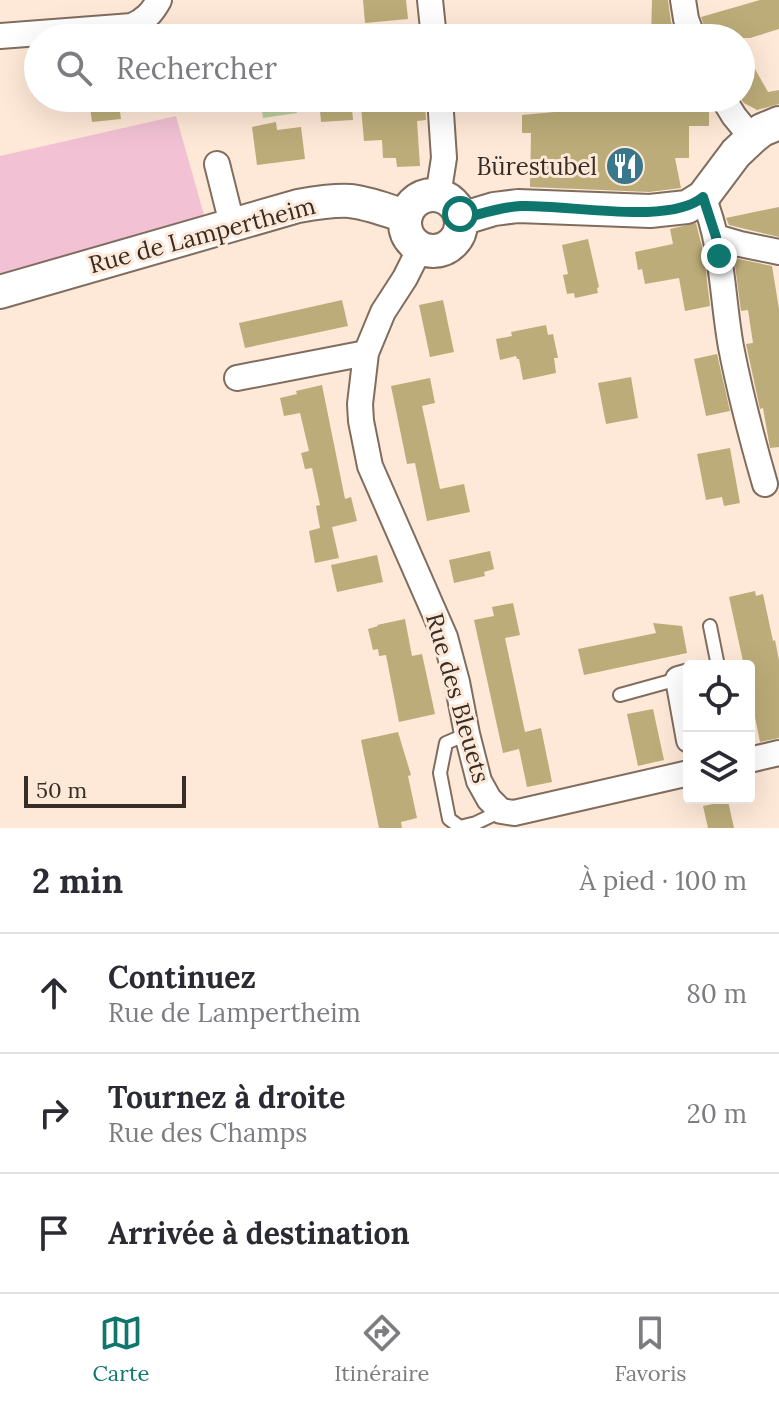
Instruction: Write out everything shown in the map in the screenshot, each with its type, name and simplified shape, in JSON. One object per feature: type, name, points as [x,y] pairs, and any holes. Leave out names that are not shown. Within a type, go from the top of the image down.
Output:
[{"type":"main road","points":[[461,219],[494,209],[518,206],[612,211],[687,207],[703,197],[736,153],[765,131]]},
{"type":"main road","points":[[438,196],[454,204],[461,219],[458,235],[452,244],[432,251],[412,242],[407,232],[406,216],[414,202],[423,197],[438,196]]},
{"type":"main road","name":"Rue de Lampertheim","points":[[0,292],[298,206],[349,201],[406,216]]},
{"type":"street","points":[[135,24],[152,12],[159,0]]},
{"type":"street","points":[[430,0],[433,24]]},
{"type":"street","points":[[683,0],[688,24]]},
{"type":"street","points":[[0,36],[24,34]]},
{"type":"street","points":[[438,196],[444,158],[441,112]]},
{"type":"street","points":[[732,112],[765,131]]},
{"type":"street","points":[[217,164],[232,224]]},
{"type":"street","points":[[703,197],[716,237],[731,346],[742,398],[765,484]]},
{"type":"street","points":[[716,237],[779,252]]},
{"type":"street","name":"Rue des Bleuets","points":[[420,248],[383,312],[366,353],[360,404],[370,466],[445,637],[479,781],[489,799],[501,811],[514,813],[683,774]]},
{"type":"street","points":[[237,378],[366,353]]},
{"type":"street","points":[[755,759],[779,753]]},
{"type":"lane","points":[[710,626],[717,660]]},
{"type":"lane","points":[[620,695],[683,677]]},
{"type":"lane","points":[[467,734],[446,743],[440,773],[449,819],[460,827],[501,811]]},
{"type":"shaded area","points":[[262,112],[297,112],[297,113],[263,118]]},
{"type":"shaded area","points":[[176,116],[206,222],[0,279],[0,156]]},
{"type":"building","points":[[363,0],[406,0],[408,19],[365,23]]},
{"type":"building","points":[[652,0],[668,0],[672,24],[651,24]]},
{"type":"building","points":[[760,0],[779,0],[779,29],[755,36],[755,24],[703,24],[701,17]]},
{"type":"building","points":[[755,69],[768,92],[779,90],[779,104],[757,110]]},
{"type":"building","points":[[91,112],[120,112],[121,119],[92,122]]},
{"type":"building","points":[[320,112],[352,112],[353,120],[321,122]]},
{"type":"building","points":[[361,112],[426,112],[426,120],[417,121],[420,166],[397,167],[396,158],[383,158],[382,140],[364,141]]},
{"type":"building","points":[[554,112],[709,112],[709,126],[689,126],[689,158],[675,158],[681,188],[649,192],[530,187],[531,133],[522,133],[522,115]]},
{"type":"building","points":[[276,122],[277,130],[301,127],[305,159],[257,165],[252,127]]},
{"type":"building","points":[[779,207],[779,237],[729,225],[726,218]]},
{"type":"building","points":[[696,223],[704,255],[710,306],[685,311],[679,278],[645,284],[642,269],[638,270],[635,252],[673,244],[670,229]]},
{"type":"building","points":[[588,239],[598,293],[575,298],[574,293],[567,294],[563,275],[568,274],[562,245]]},
{"type":"building","points":[[734,258],[772,266],[779,309],[779,447],[770,448],[763,408],[760,409],[746,344],[753,343],[748,310],[741,311]]},
{"type":"building","points":[[342,300],[348,326],[245,348],[239,323]]},
{"type":"building","points":[[443,300],[454,352],[430,357],[419,305]]},
{"type":"building","points":[[546,325],[548,335],[553,334],[558,358],[554,358],[556,373],[523,380],[516,356],[500,360],[496,339],[512,336],[511,332]]},
{"type":"building","points":[[717,354],[730,411],[706,416],[694,359]]},
{"type":"building","points":[[631,377],[638,418],[606,424],[598,383]]},
{"type":"building","points":[[430,378],[435,403],[422,406],[440,489],[464,484],[470,512],[427,521],[415,463],[407,464],[391,386]]},
{"type":"building","points":[[322,385],[345,499],[351,497],[357,521],[332,527],[339,558],[315,563],[309,531],[320,528],[316,506],[320,505],[312,468],[305,469],[301,453],[309,451],[300,413],[284,416],[280,398]]},
{"type":"building","points":[[730,448],[740,503],[724,506],[722,497],[706,500],[697,454]]},
{"type":"building","points":[[490,551],[494,569],[484,572],[485,576],[454,583],[449,560]]},
{"type":"building","points":[[377,555],[383,582],[337,592],[331,565]]},
{"type":"building","points":[[755,591],[756,596],[763,594],[779,660],[779,738],[760,742],[755,717],[755,660],[743,660],[729,597]]},
{"type":"building","points":[[513,603],[520,635],[505,638],[525,732],[541,728],[552,782],[527,787],[519,749],[503,753],[474,620],[494,616],[492,607]]},
{"type":"building","points":[[405,619],[412,656],[422,654],[435,714],[399,722],[386,655],[379,656],[378,649],[373,650],[368,629]]},
{"type":"building","points":[[653,623],[682,626],[687,653],[584,675],[578,649],[656,633]]},
{"type":"building","points":[[653,709],[664,760],[638,766],[627,714]]},
{"type":"building","points":[[398,732],[411,775],[408,776],[417,818],[401,822],[402,828],[379,828],[361,740]]},
{"type":"building","points":[[729,804],[734,828],[708,828],[703,806]]},
{"type":"place","name":"Bürestubel","points":[[625,166]]},
{"type":"route","points":[[460,214],[461,219],[494,209],[518,206],[612,211],[671,210],[687,207],[703,197],[719,256]]}]
